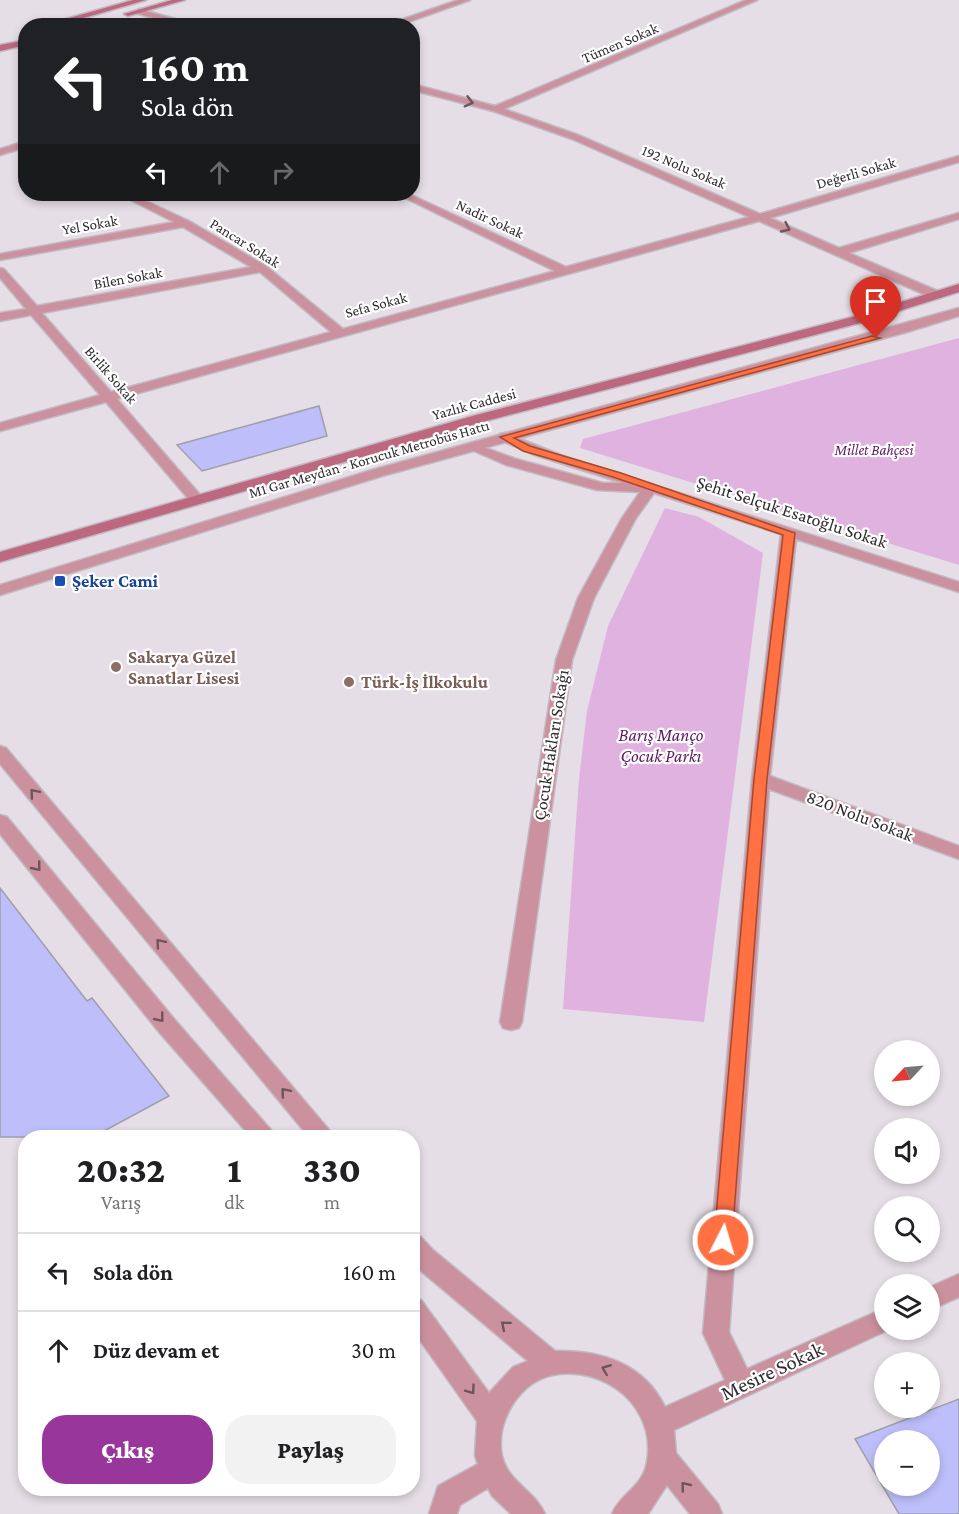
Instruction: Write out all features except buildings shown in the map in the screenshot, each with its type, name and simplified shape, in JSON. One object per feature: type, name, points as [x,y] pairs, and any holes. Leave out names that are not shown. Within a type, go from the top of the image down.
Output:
[{"type":"main road","points":[[72,18],[125,2],[142,0]]},
{"type":"main road","points":[[118,17],[181,0]]},
{"type":"main road","points":[[0,48],[18,44]]},
{"type":"main road","name":"Yazlık Caddesi","points":[[0,557],[482,418],[849,322],[959,288]]},
{"type":"street","points":[[411,18],[466,0]]},
{"type":"street","name":"Tümen Sokak","points":[[496,109],[753,0]]},
{"type":"street","points":[[139,11],[163,18]]},
{"type":"street","name":"192 Nolu Sokak","points":[[420,89],[496,109],[575,137],[936,295]]},
{"type":"street","points":[[0,152],[18,147]]},
{"type":"street","name":"Değerli Sokak","points":[[762,217],[959,159]]},
{"type":"street","name":"Pancar Sokak","points":[[139,201],[185,223],[262,268],[339,332]]},
{"type":"street","name":"Nadir Sokak","points":[[417,201],[565,271]]},
{"type":"street","points":[[839,252],[959,216]]},
{"type":"street","name":"Sefa Sokak","points":[[0,427],[762,217]]},
{"type":"street","name":"Yel Sokak","points":[[0,257],[185,223]]},
{"type":"street","name":"Bilen Sokak","points":[[0,317],[262,268]]},
{"type":"street","name":"Birlik Sokak","points":[[0,271],[197,500]]},
{"type":"street","name":"M1 Gar Meydan - Korucuk Metrobüs Hattı","points":[[0,590],[252,511],[505,437],[717,382],[959,312]]},
{"type":"street","points":[[505,437],[526,448],[617,475],[650,488]]},
{"type":"street","name":"Şehit Selçuk Esatoğlu Sokak","points":[[472,447],[512,462],[602,487],[650,488],[959,587]]},
{"type":"street","name":"Çocuk Hakları Sokağı","points":[[511,1022],[564,660],[585,598],[629,519],[650,488]]},
{"type":"street","points":[[742,1386],[716,1333],[760,779],[789,533]]},
{"type":"street","points":[[0,752],[316,1130]]},
{"type":"street","name":"820 Nolu Sokak","points":[[760,779],[959,853]]},
{"type":"street","points":[[0,821],[166,1026],[259,1130]]},
{"type":"street","points":[[420,1253],[550,1363]]},
{"type":"street","points":[[940,1294],[959,1285]]},
{"type":"street","points":[[420,1319],[490,1416]]},
{"type":"street","name":"Mesire Sokak","points":[[659,1423],[874,1324]]},
{"type":"street","points":[[531,1514],[507,1493],[493,1470],[487,1443],[490,1416],[503,1392],[524,1374],[550,1363],[579,1361],[607,1368],[632,1383],[651,1404],[659,1423],[663,1459],[655,1484],[638,1506],[626,1514]]},
{"type":"street","points":[[663,1459],[708,1514]]},
{"type":"street","points":[[443,1514],[448,1496],[493,1470]]},
{"type":"green space","name":"Millet Bahçesi","points":[[959,338],[959,565],[580,448],[583,439]]},
{"type":"green space","name":"Barış Manço Çocuk Parkı","points":[[665,508],[699,517],[763,553],[704,1022],[563,1009],[579,779],[587,711],[608,626]]},
{"type":"place","name":"Şeker Cami","points":[[60,581]]},
{"type":"place","name":"Sakarya Güzel Sanatlar Lisesi","points":[[116,667]]},
{"type":"place","name":"Türk-İş İlkokulu","points":[[349,682]]},
{"type":"route","points":[[723,1240],[760,779],[789,533],[617,475],[526,448],[505,437],[876,338]]}]
